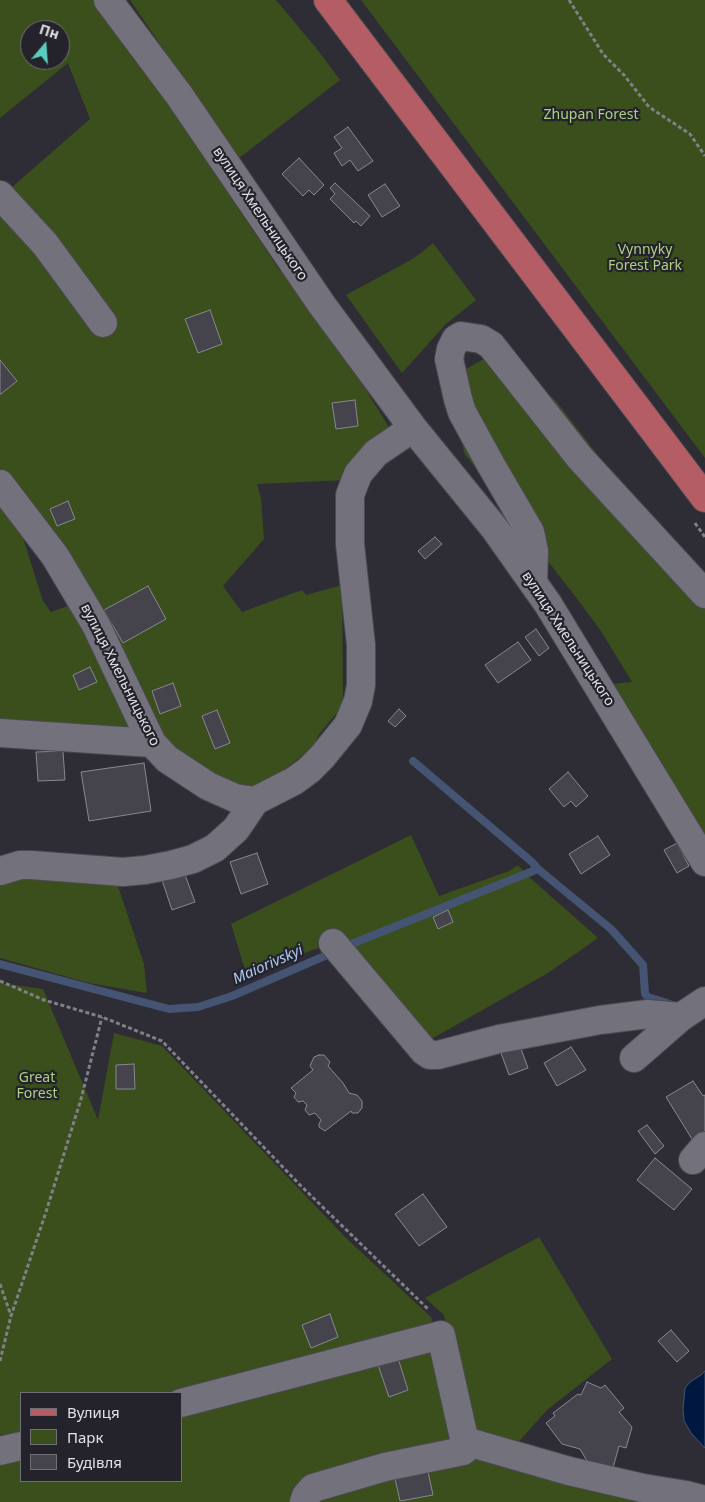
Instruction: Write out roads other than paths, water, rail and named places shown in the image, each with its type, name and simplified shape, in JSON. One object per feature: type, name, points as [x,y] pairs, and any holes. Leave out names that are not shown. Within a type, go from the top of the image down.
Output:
[{"type":"main road","points":[[328,0],[705,498]]},
{"type":"street","name":"вулиця Хмельницького","points":[[108,0],[179,95],[322,306],[413,428],[495,529],[548,604],[705,862]]},
{"type":"street","points":[[0,195],[45,244],[103,323]]},
{"type":"street","points":[[533,583],[534,551],[530,532],[462,412],[458,399],[449,359],[456,339],[461,336],[481,339],[491,345],[580,458],[705,594]]},
{"type":"street","points":[[0,871],[20,865],[31,865],[123,872],[145,870],[192,859],[215,848],[236,829],[255,801],[294,781],[322,757],[348,724],[358,701],[360,685],[361,645],[350,544],[350,495],[358,474],[376,453],[413,428]]},
{"type":"street","name":"вулиця Хмельницького","points":[[0,484],[55,556],[96,625],[152,743],[167,759],[208,786],[235,798],[255,801]]},
{"type":"street","points":[[0,733],[152,743]]},
{"type":"street","points":[[336,947],[424,1051],[430,1055],[438,1055],[499,1039],[600,1020],[691,1010]]},
{"type":"street","points":[[634,1058],[691,1010]]},
{"type":"street","points":[[182,1403],[441,1335],[464,1438],[471,1444],[588,1475],[705,1500]]},
{"type":"street","points":[[304,1502],[306,1496],[313,1488],[385,1467],[462,1451],[471,1444]]},
{"type":"street","points":[[0,1451],[20,1446]]},
{"type":"water","points":[[705,1371],[705,1448],[691,1433],[684,1421],[683,1409],[685,1388]]},
{"type":"waterway","points":[[413,761],[611,929],[643,965],[645,994],[648,997],[670,1004]]},
{"type":"waterway","name":"Maiorivskyi","points":[[344,947],[538,869]]},
{"type":"waterway","name":"Maiorivskyi","points":[[0,964],[169,1009],[198,1007],[232,996],[334,952]]},
{"type":"park label","name":"Zhupan Forest","points":[[591,115]]},
{"type":"park label","name":"Vynnyky Forest Park","points":[[645,258]]},
{"type":"park label","name":"Great Forest","points":[[37,1086]]}]
